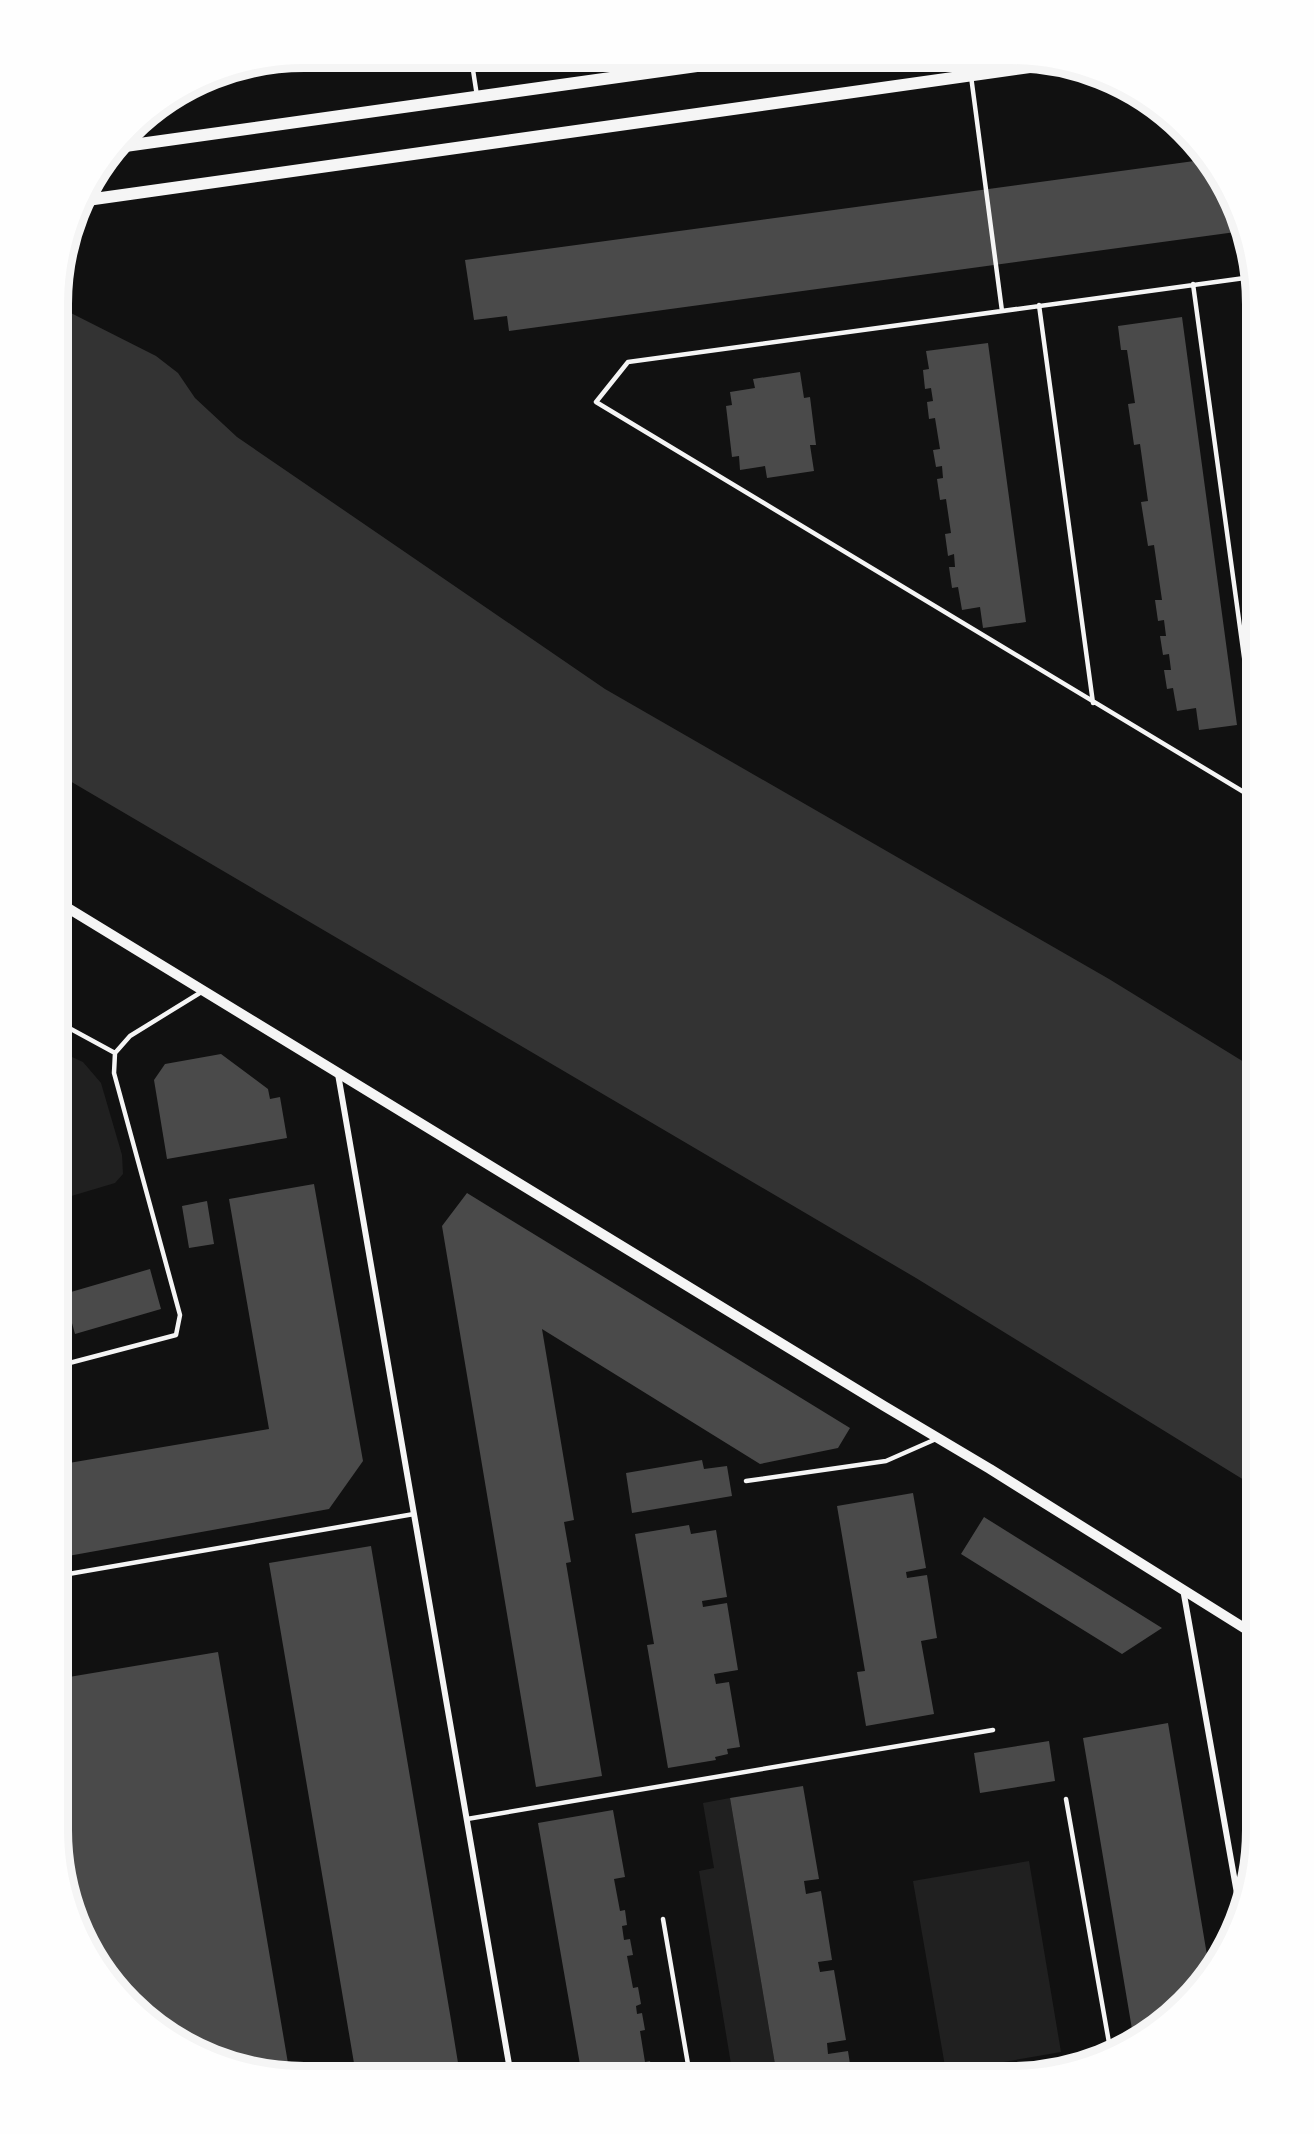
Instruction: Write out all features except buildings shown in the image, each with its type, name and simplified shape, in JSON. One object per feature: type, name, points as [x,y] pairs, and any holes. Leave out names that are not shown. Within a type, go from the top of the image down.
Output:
[{"type":"main road","points":[[128,146],[683,68]]},
{"type":"main road","points":[[92,199],[1025,68]]},
{"type":"street","points":[[68,908],[938,1438],[1246,1629]]},
{"type":"street","points":[[338,1074],[509,2066]]},
{"type":"street","points":[[1183,1588],[1237,1895]]},
{"type":"lane","points":[[473,68],[477,97]]},
{"type":"lane","points":[[971,76],[1002,311]]},
{"type":"lane","points":[[1245,277],[628,362],[596,402],[1246,793]]},
{"type":"lane","points":[[1193,285],[1246,672]]},
{"type":"lane","points":[[1039,305],[1093,703]]},
{"type":"lane","points":[[68,1363],[176,1335],[180,1315],[114,1073],[115,1053],[130,1036],[203,991]]},
{"type":"lane","points":[[68,1027],[115,1053]]},
{"type":"lane","points":[[746,1481],[886,1461],[938,1438]]},
{"type":"lane","points":[[68,1574],[414,1514]]},
{"type":"lane","points":[[467,1819],[993,1730]]},
{"type":"lane","points":[[1066,1799],[1109,2045]]},
{"type":"lane","points":[[663,1919],[688,2066]]},
{"type":"shaded area","points":[[68,312],[156,356],[178,373],[195,398],[237,437],[605,689],[1109,979],[1246,1063],[1246,1481],[916,1278],[68,780]]},
{"type":"shaded area","points":[[68,1056],[83,1062],[101,1083],[122,1155],[123,1174],[115,1183],[68,1197]]},
{"type":"shaded area","points":[[730,1798],[775,2066],[731,2066],[699,1871],[714,1868],[703,1803]]},
{"type":"shaded area","points":[[1029,1861],[1061,2052],[980,2066],[945,2066],[913,1881]]}]
